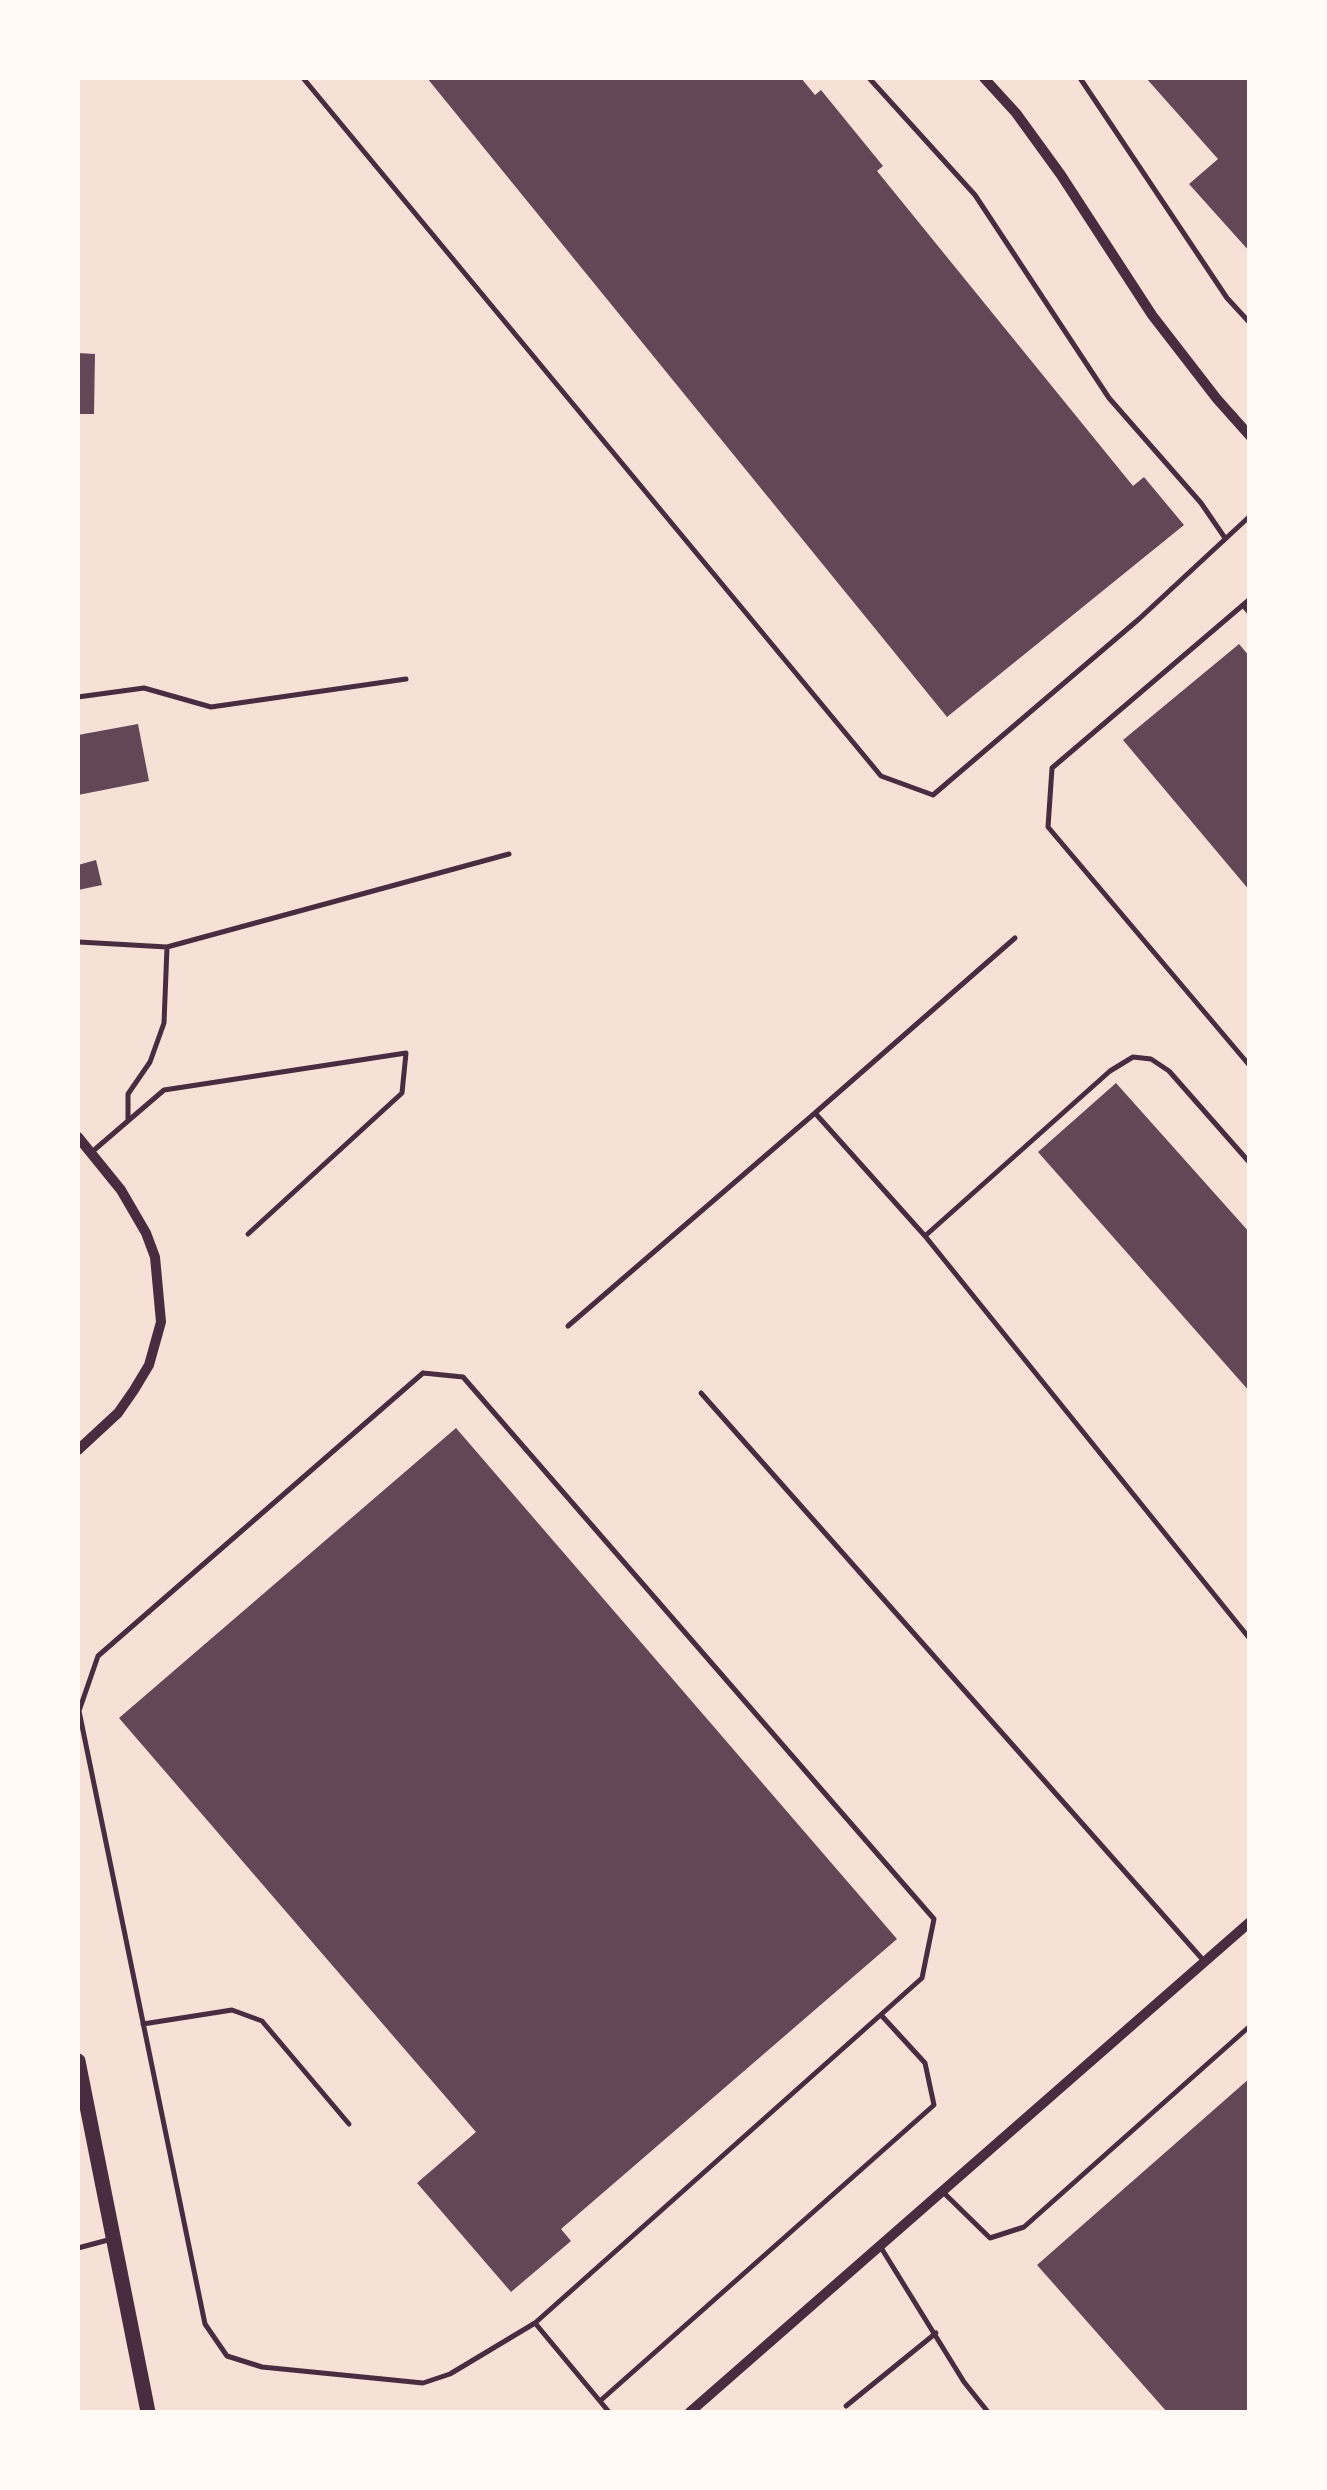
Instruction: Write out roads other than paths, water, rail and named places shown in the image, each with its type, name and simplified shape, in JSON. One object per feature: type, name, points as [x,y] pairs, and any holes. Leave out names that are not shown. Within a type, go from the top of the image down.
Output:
[{"type":"main road","points":[[78,2061],[148,2412]]},
{"type":"street","points":[[984,78],[1060,175],[1152,315],[1216,399],[1250,436]]},
{"type":"street","points":[[78,1137],[134,1210],[146,1233],[155,1257],[160,1322],[149,1364],[134,1390],[118,1414],[78,1450]]},
{"type":"street","points":[[691,2412],[1250,1922]]},
{"type":"lane","points":[[303,78],[880,776],[933,796],[1139,619],[1250,516]]},
{"type":"lane","points":[[868,78],[975,195],[1109,398],[1201,503],[1226,538]]},
{"type":"lane","points":[[1080,78],[1228,298],[1250,323]]},
{"type":"lane","points":[[1250,600],[1052,768],[1048,826],[1250,1066]]},
{"type":"lane","points":[[1243,605],[1250,613]]},
{"type":"lane","points":[[78,697],[144,688],[211,706],[406,679]]},
{"type":"lane","points":[[79,942],[168,947],[509,854]]},
{"type":"lane","points":[[568,1326],[1015,938]]},
{"type":"lane","points":[[128,1120],[128,1094],[150,1062],[164,1023],[168,947]]},
{"type":"lane","points":[[90,1153],[164,1090],[406,1053],[402,1094],[248,1234]]},
{"type":"lane","points":[[925,1236],[1110,1071],[1134,1058],[1151,1059],[1169,1071],[1250,1163]]},
{"type":"lane","points":[[814,1113],[925,1236],[1250,1639]]},
{"type":"lane","points":[[423,1373],[462,1377],[934,1919],[922,1978],[535,2323],[450,2374],[423,2383],[262,2367],[226,2356],[204,2324],[143,2024],[78,1710],[98,1656],[423,1373]]},
{"type":"lane","points":[[700,1394],[1204,1961]]},
{"type":"lane","points":[[143,2024],[232,2010],[262,2021],[349,2124]]},
{"type":"lane","points":[[600,2402],[934,2104],[924,2063],[881,2015]]},
{"type":"lane","points":[[942,2191],[990,2238],[1024,2227],[1250,2026]]},
{"type":"lane","points":[[78,2248],[113,2238]]},
{"type":"lane","points":[[880,2246],[964,2382],[988,2412]]},
{"type":"lane","points":[[535,2323],[609,2412]]},
{"type":"lane","points":[[846,2406],[936,2333]]}]
